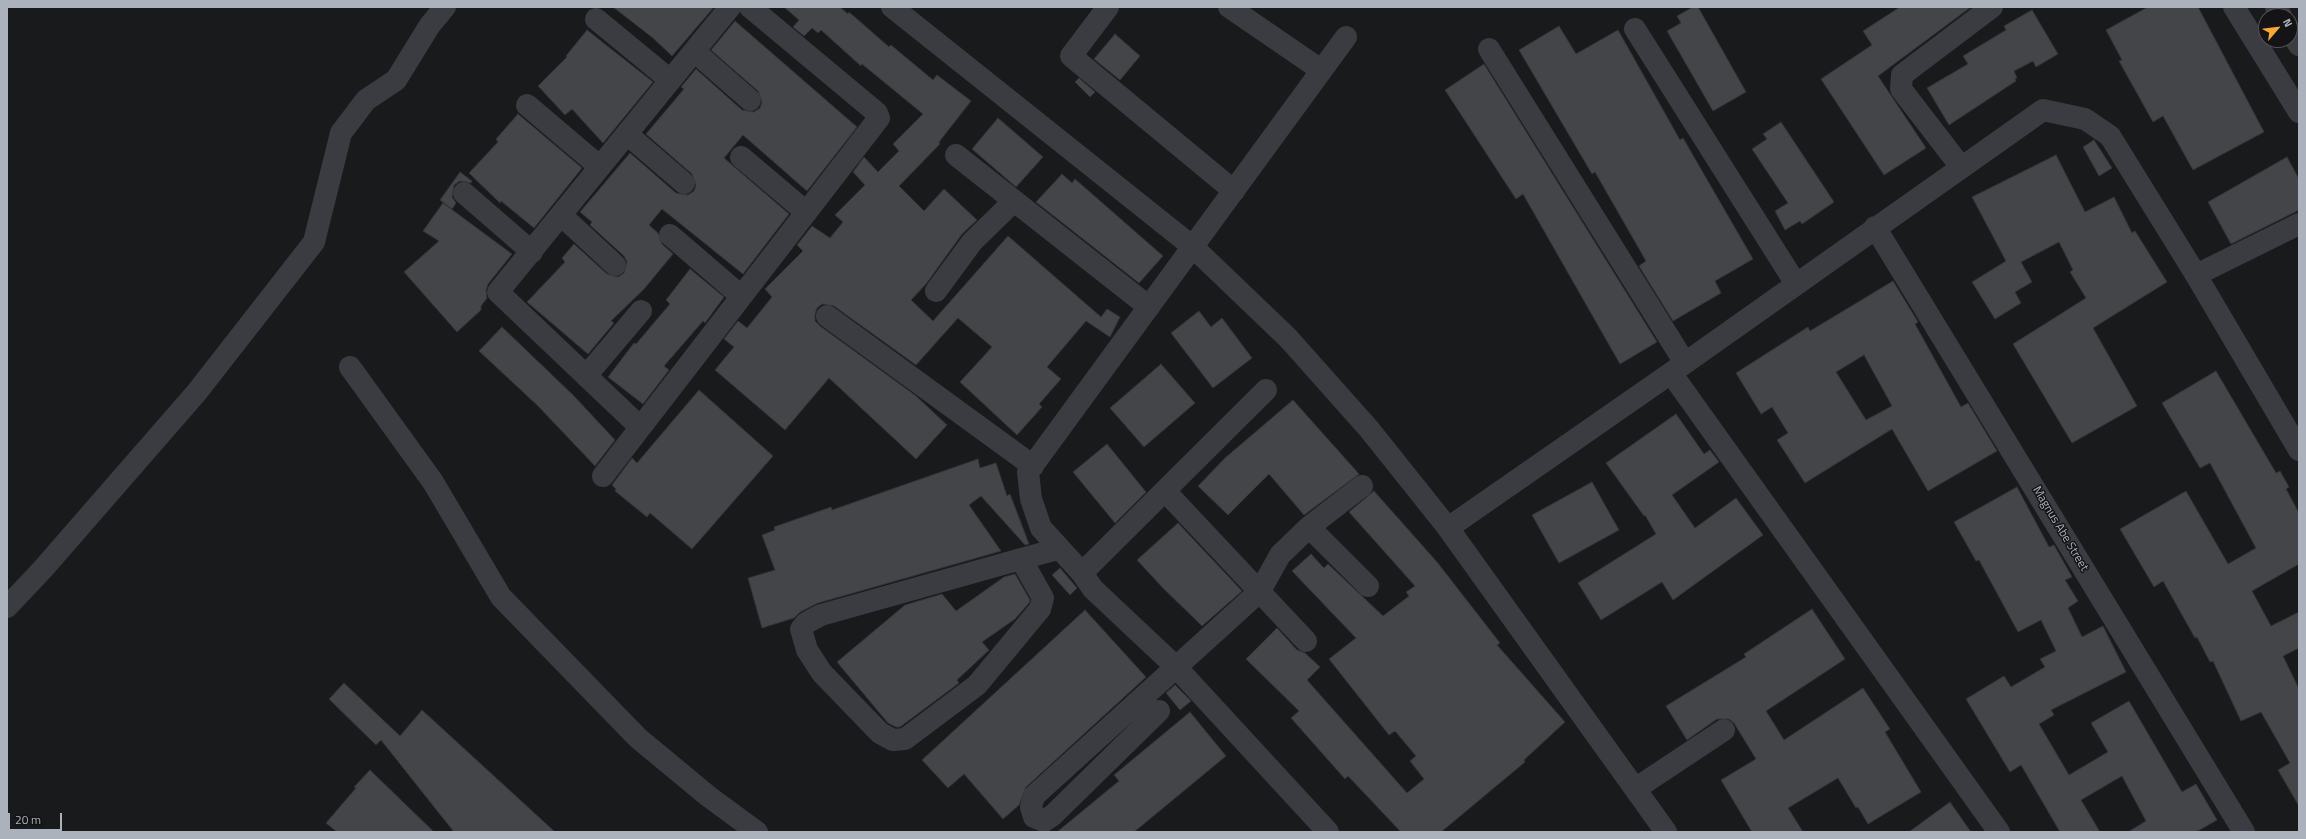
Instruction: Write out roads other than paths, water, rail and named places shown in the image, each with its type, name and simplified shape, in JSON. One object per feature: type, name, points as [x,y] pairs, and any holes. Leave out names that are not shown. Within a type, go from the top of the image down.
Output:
[{"type":"street","points":[[7,608],[197,392],[314,242],[341,133],[366,100],[396,80],[430,25],[445,7]]},
{"type":"street","points":[[640,427],[498,292],[501,286],[532,252],[730,7]]},
{"type":"street","points":[[603,476],[879,118],[877,113],[750,7]]},
{"type":"street","points":[[892,7],[1193,247],[1288,338],[1369,429],[1448,528],[1666,832]]},
{"type":"street","points":[[1108,7],[1071,56],[1234,191]]},
{"type":"street","points":[[1229,7],[1322,70]]},
{"type":"street","points":[[1961,167],[1901,88],[1902,75],[1992,7]]},
{"type":"street","points":[[2234,7],[2299,112]]},
{"type":"street","points":[[596,19],[670,80]]},
{"type":"street","points":[[1635,29],[1796,284]]},
{"type":"street","points":[[1328,832],[1176,667],[1093,589],[1082,573],[1058,549],[1041,528],[1031,499],[1028,472],[1346,37]]},
{"type":"street","points":[[1489,49],[1678,368],[1999,832]]},
{"type":"street","points":[[694,51],[750,100]]},
{"type":"street","points":[[527,105],[600,167]]},
{"type":"street","points":[[1448,528],[1678,368],[1875,227],[2043,110],[2085,119],[2110,136],[2196,275],[2299,450]]},
{"type":"street","points":[[627,134],[684,183]]},
{"type":"street","points":[[956,154],[1149,307]]},
{"type":"street","points":[[741,156],[806,212]]},
{"type":"street","points":[[464,193],[532,252]]},
{"type":"street","points":[[936,291],[972,242],[1014,201]]},
{"type":"street","points":[[562,215],[614,265]]},
{"type":"street","points":[[2196,275],[2299,224]]},
{"type":"street","name":"Magnus Abe Street","points":[[1875,227],[2244,832]]},
{"type":"street","points":[[670,234],[741,296]]},
{"type":"street","points":[[586,376],[641,311]]},
{"type":"street","points":[[827,316],[1033,466]]},
{"type":"street","points":[[350,367],[433,482],[501,597],[638,738],[708,796],[757,832]]},
{"type":"street","points":[[1082,573],[1266,390]]},
{"type":"street","points":[[1159,711],[1053,815],[1044,821],[1034,817],[1030,807],[1034,796],[1260,591],[1280,555],[1309,527],[1362,486]]},
{"type":"street","points":[[1165,491],[1306,641]]},
{"type":"street","points":[[1309,527],[1368,586]]},
{"type":"street","points":[[1021,559],[1043,598],[1040,609],[977,685],[906,739],[894,740],[880,732],[822,673],[808,650],[802,629],[806,623],[821,615],[1021,559],[1058,549]]},
{"type":"street","points":[[1635,789],[1724,730]]}]
